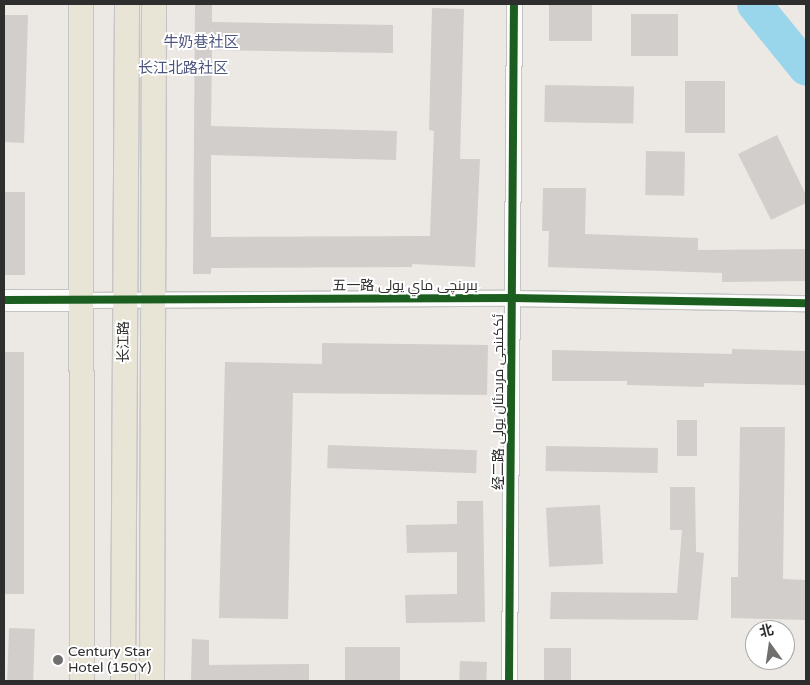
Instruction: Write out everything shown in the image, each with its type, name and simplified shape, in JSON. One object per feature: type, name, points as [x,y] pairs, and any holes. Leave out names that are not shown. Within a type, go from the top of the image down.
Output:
[{"type":"main road","points":[[81,4],[83,300],[82,681]]},
{"type":"main road","name":"长江路","points":[[123,681],[126,4]]},
{"type":"main road","points":[[152,681],[154,4]]},
{"type":"street","name":"经二路 ئككىنجى مرىدىئان يولى","points":[[509,681],[514,4]]},
{"type":"street","name":"五一路 بىرىنچى ماي يولى","points":[[4,300],[124,298],[512,298],[806,303]]},
{"type":"building","points":[[195,4],[212,4],[212,22],[393,25],[393,53],[212,50],[211,126],[397,131],[396,160],[211,155],[211,237],[430,236],[434,131],[429,130],[432,8],[464,9],[460,159],[480,159],[475,267],[412,264],[412,267],[211,268],[211,274],[193,274]]},
{"type":"building","points":[[549,4],[592,4],[592,41],[549,41]]},
{"type":"building","points":[[631,14],[678,14],[678,56],[631,56]]},
{"type":"building","points":[[4,15],[28,15],[24,143],[4,142]]},
{"type":"building","points":[[685,81],[725,81],[725,133],[685,133]]},
{"type":"building","points":[[545,85],[634,87],[633,124],[544,122]]},
{"type":"building","points":[[777,135],[806,195],[806,203],[771,220],[738,154]]},
{"type":"building","points":[[646,151],[685,152],[684,196],[645,195]]},
{"type":"building","points":[[543,188],[586,188],[585,234],[698,238],[698,250],[806,249],[806,281],[722,282],[722,273],[548,267],[549,231],[542,231]]},
{"type":"building","points":[[4,192],[25,192],[25,275],[4,275]]},
{"type":"building","points":[[322,343],[488,345],[487,395],[293,393],[288,619],[219,618],[225,362],[322,364]]},
{"type":"building","points":[[732,349],[806,351],[806,385],[704,383],[704,387],[627,385],[627,381],[552,381],[552,350],[732,354]]},
{"type":"building","points":[[4,352],[24,352],[24,594],[4,594]]},
{"type":"building","points":[[677,420],[697,420],[697,456],[677,456]]},
{"type":"building","points":[[740,427],[785,427],[783,579],[806,580],[806,620],[731,618],[731,577],[738,577]]},
{"type":"building","points":[[328,445],[477,450],[476,473],[327,468]]},
{"type":"building","points":[[546,446],[658,448],[658,473],[546,471]]},
{"type":"building","points":[[670,487],[695,487],[696,552],[704,553],[698,620],[550,619],[551,592],[677,593],[682,530],[670,530]]},
{"type":"building","points":[[457,501],[483,501],[485,622],[406,623],[405,595],[457,594],[457,552],[407,553],[406,525],[457,524]]},
{"type":"building","points":[[600,505],[603,564],[549,567],[546,508]]},
{"type":"building","points":[[9,628],[35,629],[33,681],[7,681]]},
{"type":"building","points":[[192,639],[209,640],[209,665],[309,664],[309,681],[191,681]]},
{"type":"building","points":[[345,647],[400,647],[400,681],[345,681]]},
{"type":"building","points":[[544,648],[571,648],[571,681],[544,681]]},
{"type":"building","points":[[460,661],[487,662],[486,681],[459,681]]},
{"type":"waterway","points":[[754,4],[806,68]]},
{"type":"cycle path","points":[[509,681],[514,4]]},
{"type":"cycle path","points":[[4,300],[512,298],[806,303]]},
{"type":"place","name":"Century Star Hotel (150Y)","points":[[58,660]]},
{"type":"district","name":"牛奶巷社区","points":[[201,43]]},
{"type":"district","name":"长江北路社区","points":[[183,69]]}]
